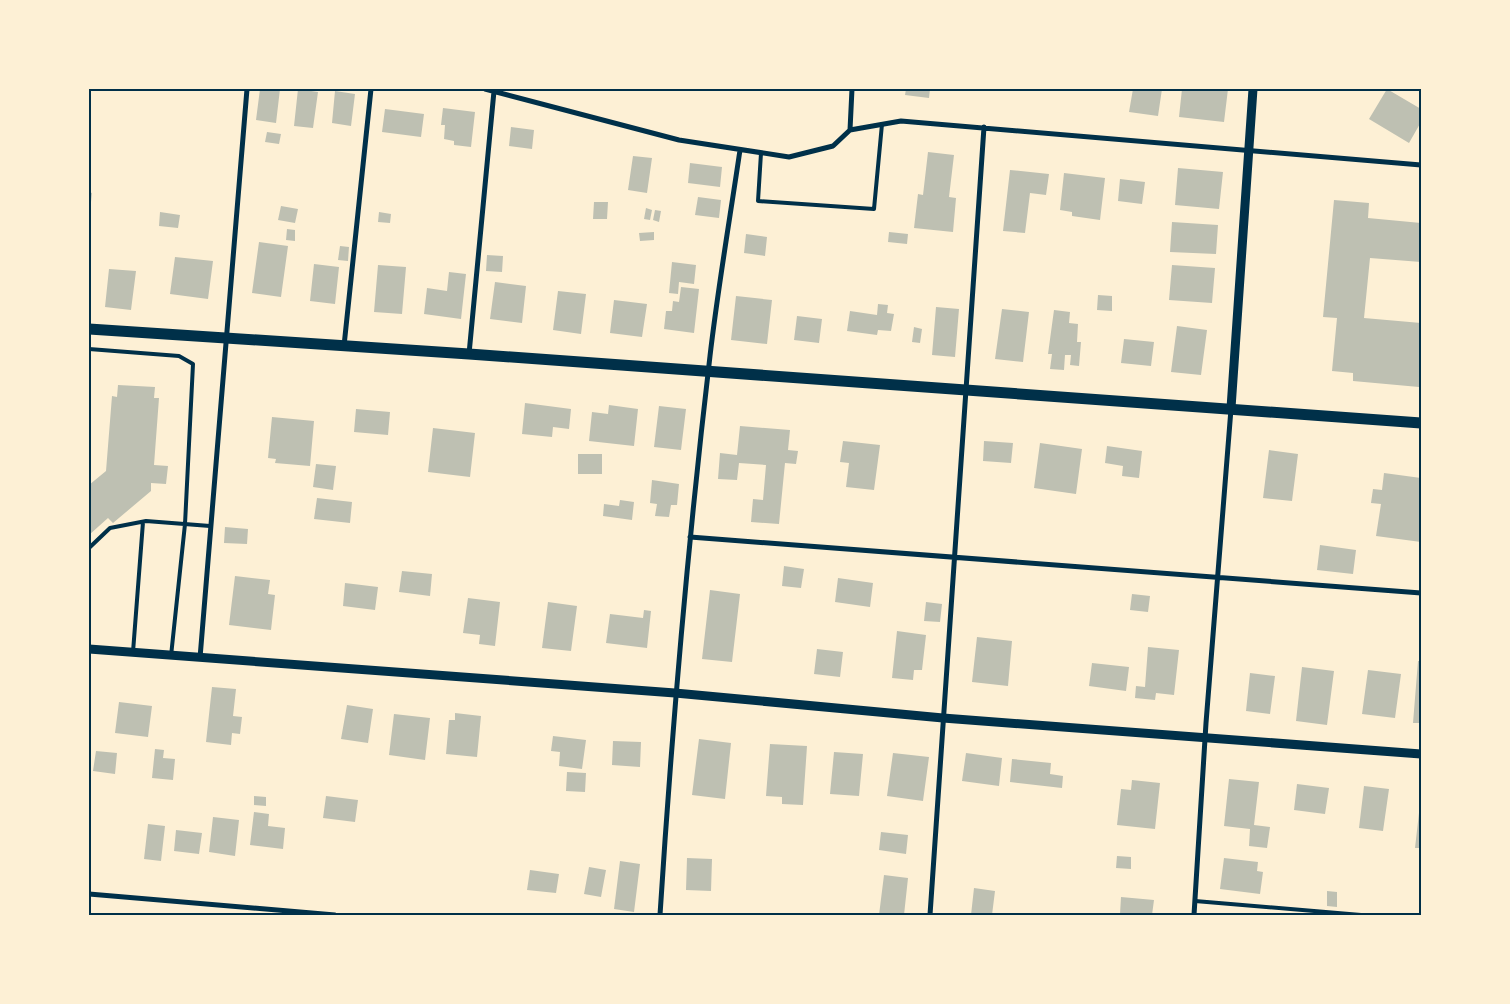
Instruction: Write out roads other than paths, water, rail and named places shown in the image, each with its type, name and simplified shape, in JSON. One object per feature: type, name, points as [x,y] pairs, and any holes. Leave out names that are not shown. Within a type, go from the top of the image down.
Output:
[{"type":"main road","points":[[89,329],[226,337],[1421,422]]},
{"type":"street","points":[[200,658],[247,89]]},
{"type":"street","points":[[344,346],[371,89]]},
{"type":"street","points":[[485,89],[508,91],[679,140],[789,157],[810,154],[833,146],[850,130],[882,124],[923,122],[1248,152],[1421,165]]},
{"type":"street","points":[[850,130],[852,89]]},
{"type":"street","points":[[1194,915],[1205,738],[1231,408],[1253,89]]},
{"type":"street","points":[[469,354],[494,91]]},
{"type":"street","points":[[930,915],[956,558],[984,127]]},
{"type":"street","points":[[660,915],[675,693],[690,537],[708,371],[740,150]]},
{"type":"street","points":[[690,537],[1421,593]]},
{"type":"street","points":[[89,649],[675,693],[943,718],[1421,754]]},
{"type":"street","points":[[89,894],[335,915]]},
{"type":"lane","points":[[761,153],[758,201],[874,209],[882,124]]},
{"type":"lane","points":[[89,349],[179,356],[193,364],[185,524],[171,656]]},
{"type":"lane","points":[[89,548],[110,528],[143,522],[210,526]]},
{"type":"lane","points":[[133,653],[143,522]]},
{"type":"lane","points":[[1196,901],[1361,915]]}]
